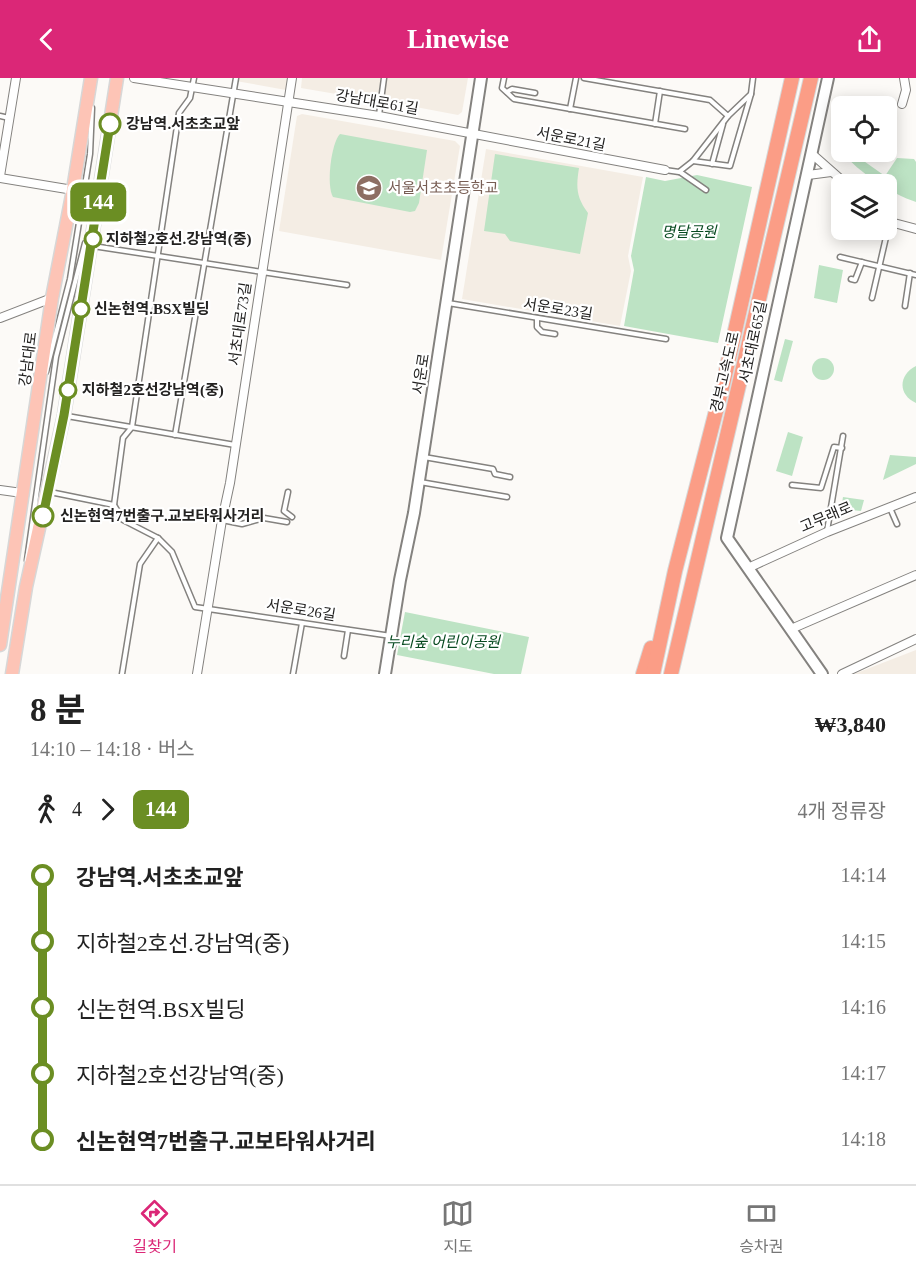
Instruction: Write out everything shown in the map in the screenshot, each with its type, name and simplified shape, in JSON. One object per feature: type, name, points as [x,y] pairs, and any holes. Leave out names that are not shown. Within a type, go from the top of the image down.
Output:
[{"type":"highway","name":"경부고속도로","points":[[653,674],[675,571],[724,380],[792,78]]},
{"type":"highway","name":"경부고속도로","points":[[674,674],[679,640],[811,78]]},
{"type":"highway","points":[[643,674],[675,571]]},
{"type":"main road","points":[[12,674],[26,587],[64,415],[117,78]]},
{"type":"main road","name":"강남대로","points":[[0,645],[52,298],[74,190],[91,79]]},
{"type":"street","points":[[16,78],[0,177],[74,190]]},
{"type":"street","name":"강남대로61길","points":[[134,78],[194,82],[234,92],[471,134]]},
{"type":"street","name":"서초대로73길","points":[[197,674],[292,78]]},
{"type":"street","name":"서운로","points":[[385,674],[419,482],[481,78]]},
{"type":"street","name":"서초대로65길","points":[[748,568],[727,538],[788,249],[808,175],[828,78]]},
{"type":"street","points":[[902,104],[906,90],[904,78]]},
{"type":"street","name":"서운로21길","points":[[471,134],[665,170]]},
{"type":"street","points":[[812,154],[834,174]]},
{"type":"street","points":[[808,175],[831,172]]},
{"type":"street","points":[[897,222],[916,229]]},
{"type":"street","points":[[0,318],[52,298]]},
{"type":"street","points":[[0,490],[22,493]]},
{"type":"street","name":"고무래로","points":[[748,568],[827,532],[916,497]]},
{"type":"street","points":[[748,568],[822,674]]},
{"type":"street","points":[[791,629],[916,575]]},
{"type":"street","points":[[842,674],[916,639]]},
{"type":"lane","points":[[175,435],[236,78]]},
{"type":"lane","points":[[379,116],[384,78]]},
{"type":"lane","points":[[504,78],[502,88],[514,99],[685,129]]},
{"type":"lane","points":[[570,109],[576,78]]},
{"type":"lane","points":[[584,78],[710,100],[728,116]]},
{"type":"lane","points":[[693,161],[725,167],[730,165],[752,94],[753,78]]},
{"type":"lane","points":[[38,402],[70,279],[90,154],[91,79]]},
{"type":"lane","points":[[194,82],[190,98],[179,113],[132,427],[123,438],[114,505],[123,520],[158,538],[176,557],[195,607],[206,608]]},
{"type":"lane","points":[[507,92],[512,89],[535,93]]},
{"type":"lane","points":[[655,124],[660,91]]},
{"type":"lane","points":[[679,172],[693,161],[728,116],[752,94]]},
{"type":"lane","points":[[0,116],[10,118]]},
{"type":"lane","points":[[712,164],[724,122]]},
{"type":"lane","points":[[665,170],[679,172],[706,190]]},
{"type":"lane","points":[[26,587],[27,544],[56,357],[98,203]]},
{"type":"lane","points":[[872,298],[884,240]]},
{"type":"lane","points":[[92,246],[347,285]]},
{"type":"lane","points":[[840,257],[916,274]]},
{"type":"lane","points":[[851,279],[855,280],[862,262]]},
{"type":"lane","points":[[905,306],[910,273]]},
{"type":"lane","name":"서운로23길","points":[[447,303],[666,339]]},
{"type":"lane","points":[[537,318],[539,330],[555,334]]},
{"type":"lane","points":[[64,415],[235,444]]},
{"type":"lane","points":[[827,532],[843,436]]},
{"type":"lane","points":[[792,485],[821,488],[834,447],[842,448]]},
{"type":"lane","points":[[423,456],[493,469],[495,474],[510,477]]},
{"type":"lane","points":[[419,482],[507,497]]},
{"type":"lane","points":[[48,492],[114,505]]},
{"type":"lane","points":[[288,492],[284,511],[292,517]]},
{"type":"lane","points":[[890,507],[897,524]]},
{"type":"lane","points":[[222,520],[242,524],[264,518],[287,522]]},
{"type":"lane","points":[[122,674],[140,564],[158,538]]},
{"type":"lane","name":"서운로26길","points":[[206,608],[391,636]]},
{"type":"lane","points":[[293,674],[302,622]]},
{"type":"lane","points":[[344,656],[348,630]]},
{"type":"shaded area","points":[[237,78],[288,78],[286,90],[236,81]]},
{"type":"shaded area","points":[[302,78],[381,78],[377,101],[301,88]]},
{"type":"shaded area","points":[[387,78],[468,78],[462,112],[458,115],[384,101]]},
{"type":"shaded area","name":"서울서초초등학교","points":[[302,114],[455,141],[460,146],[441,260],[279,231],[297,116]]},
{"type":"shaded area","points":[[486,149],[643,177],[628,256],[631,271],[620,326],[462,299]]},
{"type":"shaded area","points":[[916,650],[916,674],[854,674]]},
{"type":"green space","points":[[340,134],[427,150],[419,203],[415,211],[410,212],[333,197],[330,165],[334,146]]},
{"type":"green space","points":[[495,154],[579,168],[578,192],[588,213],[580,254],[510,241],[505,234],[484,231]]},
{"type":"green space","points":[[897,158],[914,159],[916,162],[916,202],[897,194],[897,174],[886,174],[894,162],[897,162]]},
{"type":"green space","points":[[851,162],[865,162],[882,174],[866,174]]},
{"type":"green space","name":"명달공원","points":[[697,175],[752,187],[718,343],[624,326],[634,270],[631,256],[646,177],[665,181]]},
{"type":"green space","points":[[819,265],[843,270],[837,303],[814,298]]},
{"type":"green space","points":[[785,339],[793,341],[782,382],[774,380]]},
{"type":"green space","points":[[823,358],[831,361],[834,369],[831,377],[823,380],[815,377],[812,369],[815,361]]},
{"type":"green space","points":[[916,366],[916,403],[906,395],[902,385],[906,374]]},
{"type":"green space","points":[[788,432],[803,437],[792,476],[776,471]]},
{"type":"green space","points":[[890,455],[916,457],[916,464],[883,480]]},
{"type":"green space","points":[[843,497],[864,500],[861,511],[841,509]]},
{"type":"green space","name":"누리숲 어린이공원","points":[[405,612],[529,637],[521,674],[494,674],[397,655]]},
{"type":"bus line","name":"144","points":[[43,516],[64,415],[110,124]]},
{"type":"place","name":"강남역.서초초교앞","points":[[110,124]]},
{"type":"place","name":"서울서초초등학교","points":[[369,188]]},
{"type":"place","name":"지하철2호선.강남역(중)","points":[[93,239]]},
{"type":"place","name":"신논현역.BSX빌딩","points":[[81,309]]},
{"type":"place","name":"지하철2호선강남역(중)","points":[[68,390]]},
{"type":"place","name":"신논현역7번출구.교보타워사거리","points":[[43,516]]}]
